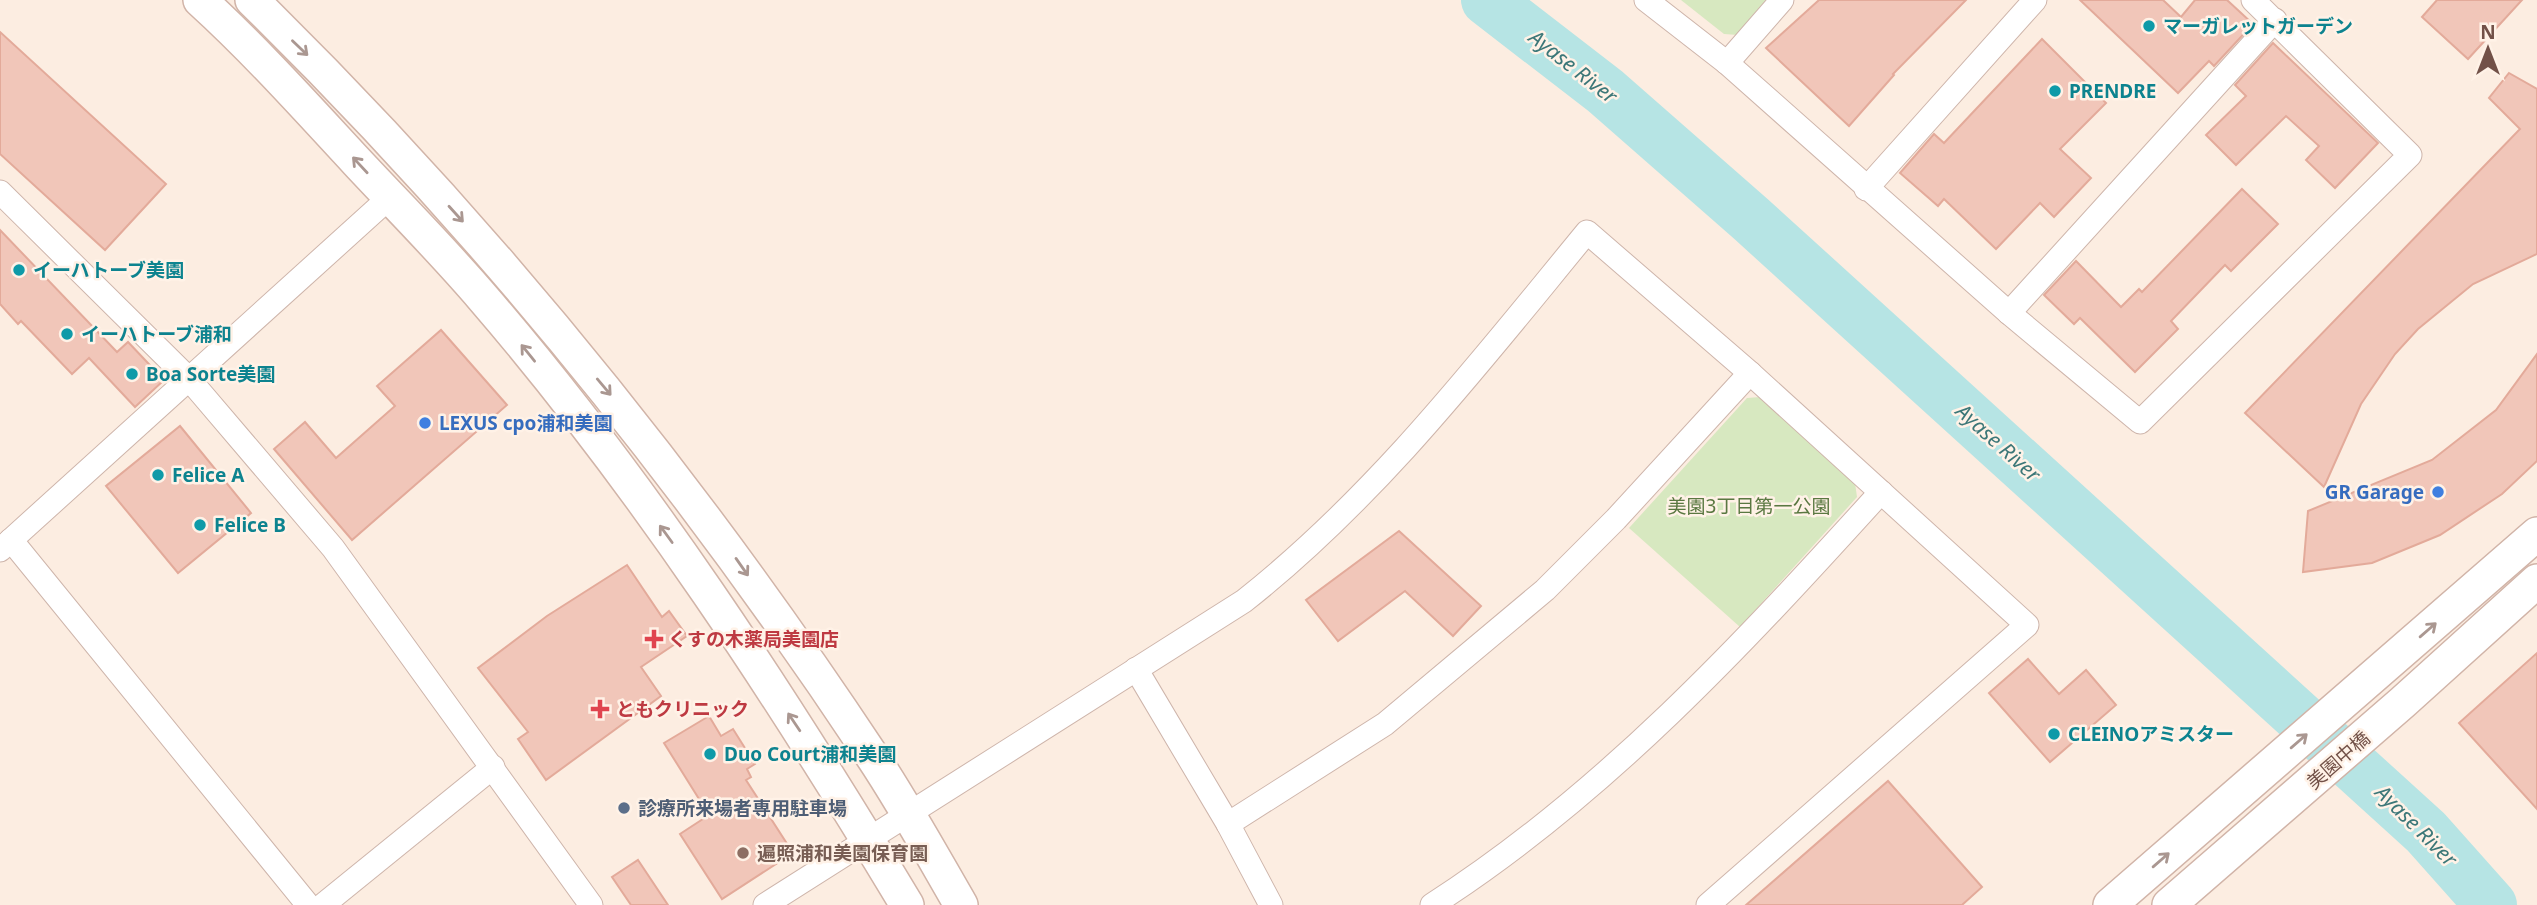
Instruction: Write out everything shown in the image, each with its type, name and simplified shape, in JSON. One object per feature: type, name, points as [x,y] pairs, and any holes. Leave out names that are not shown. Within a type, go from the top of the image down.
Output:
[{"type":"street","points":[[200,0],[282,81],[483,298],[589,429],[687,562],[800,730],[907,905]]},
{"type":"street","points":[[252,0],[414,168],[509,273],[617,403],[723,541],[874,758],[961,905]]},
{"type":"street","points":[[1646,0],[1727,63],[1866,189],[2140,422],[2410,155],[2253,0]]},
{"type":"street","points":[[1727,63],[1783,0]]},
{"type":"street","points":[[1866,189],[2035,0]]},
{"type":"street","points":[[2009,313],[2275,20]]},
{"type":"street","points":[[308,905],[5,545],[390,197]]},
{"type":"street","points":[[4,203],[189,379],[333,548],[591,905]]},
{"type":"street","points":[[765,905],[1244,601],[1301,555],[1443,408],[1587,232],[1750,373],[2027,625],[1708,905]]},
{"type":"street","points":[[1228,824],[1385,724],[1545,590],[1616,519],[1750,373]]},
{"type":"street","points":[[1432,905],[1549,820],[1646,737],[1748,638],[1881,492]]},
{"type":"street","name":"美園中橋","points":[[2110,905],[2537,534]]},
{"type":"street","name":"美園中橋","points":[[2169,905],[2272,818],[2537,581]]},
{"type":"street","points":[[1136,669],[1228,824],[1271,905]]},
{"type":"street","points":[[323,905],[493,767]]},
{"type":"green space","points":[[1681,0],[1769,0],[1738,35],[1724,34]]},
{"type":"green space","name":"美園3丁目第一公園","points":[[1760,397],[1855,483],[1857,497],[1740,627],[1629,528],[1747,398]]},
{"type":"building","points":[[1819,0],[1966,0],[1893,74],[1849,126],[1766,48]]},
{"type":"building","name":"マーガレットガーデン","points":[[2080,0],[2163,0],[2181,17],[2195,0],[2227,0],[2253,24],[2214,66],[2209,61],[2178,93]]},
{"type":"building","points":[[2437,0],[2522,0],[2468,59],[2422,17]]},
{"type":"building","points":[[0,32],[166,184],[105,250],[0,154]]},
{"type":"building","points":[[2042,39],[2106,103],[2060,149],[2091,178],[2054,217],[2040,203],[1996,249],[1944,199],[1938,206],[1900,173],[1934,134],[1944,143]]},
{"type":"building","points":[[2273,43],[2378,143],[2335,188],[2306,160],[2319,146],[2286,116],[2236,165],[2206,135],[2246,96],[2235,85]]},
{"type":"building","points":[[2509,73],[2537,89],[2537,254],[2473,284],[2418,329],[2395,354],[2361,404],[2324,487],[2245,413],[2520,129],[2489,98]]},
{"type":"building","points":[[2242,189],[2278,224],[2231,271],[2225,265],[2171,321],[2178,329],[2135,372],[2080,318],[2074,324],[2044,295],[2076,261],[2121,307],[2139,289],[2142,292]]},
{"type":"building","points":[[0,230],[117,352],[128,342],[164,380],[135,407],[89,358],[72,374],[21,321],[18,324],[0,304]]},
{"type":"building","points":[[441,330],[507,405],[352,540],[274,449],[305,422],[336,458],[395,406],[377,386]]},
{"type":"building","points":[[2537,354],[2537,461],[2502,494],[2440,535],[2372,563],[2303,572],[2308,511],[2432,460],[2496,410]]},
{"type":"building","points":[[180,426],[251,513],[178,573],[106,486]]},
{"type":"building","points":[[1399,531],[1481,606],[1453,636],[1405,591],[1338,641],[1306,600]]},
{"type":"building","points":[[627,565],[662,617],[669,611],[687,636],[641,667],[661,696],[546,780],[518,739],[528,732],[478,668],[547,616]]},
{"type":"building","points":[[2537,653],[2537,809],[2459,723]]},
{"type":"building","name":"CLEINOアミスター","points":[[2028,659],[2059,694],[2086,670],[2116,705],[2050,762],[1989,693]]},
{"type":"building","points":[[709,716],[721,736],[733,729],[755,764],[747,769],[751,777],[746,780],[793,853],[722,899],[680,834],[709,815],[664,743]]},
{"type":"building","points":[[1888,781],[1982,887],[1962,905],[1746,905]]},
{"type":"building","points":[[638,860],[668,905],[631,905],[612,877]]},
{"type":"waterway","name":"Ayase River","points":[[1487,0],[1605,91],[1751,219],[2426,832],[2491,905]]},
{"type":"place","name":"マーガレットガーデン","points":[[2149,26]]},
{"type":"place","name":"PRENDRE","points":[[2055,91]]},
{"type":"place","name":"イーハトーブ美園","points":[[19,270]]},
{"type":"place","name":"イーハトーブ浦和","points":[[67,334]]},
{"type":"place","name":"Boa Sorte美園","points":[[132,374]]},
{"type":"place","name":"LEXUS cpo浦和美園","points":[[425,423]]},
{"type":"place","name":"Felice A","points":[[158,475]]},
{"type":"place","name":"GR Garage","points":[[2438,492]]},
{"type":"place","name":"Felice B","points":[[200,525]]},
{"type":"place","name":"くすの木薬局美園店","points":[[654,639]]},
{"type":"place","name":"ともクリニック","points":[[600,709]]},
{"type":"place","name":"CLEINOアミスター","points":[[2054,734]]},
{"type":"place","name":"Duo Court浦和美園","points":[[710,754]]},
{"type":"place","name":"診療所来場者専用駐車場","points":[[624,808]]},
{"type":"place","name":"遍照浦和美園保育園","points":[[743,853]]}]
